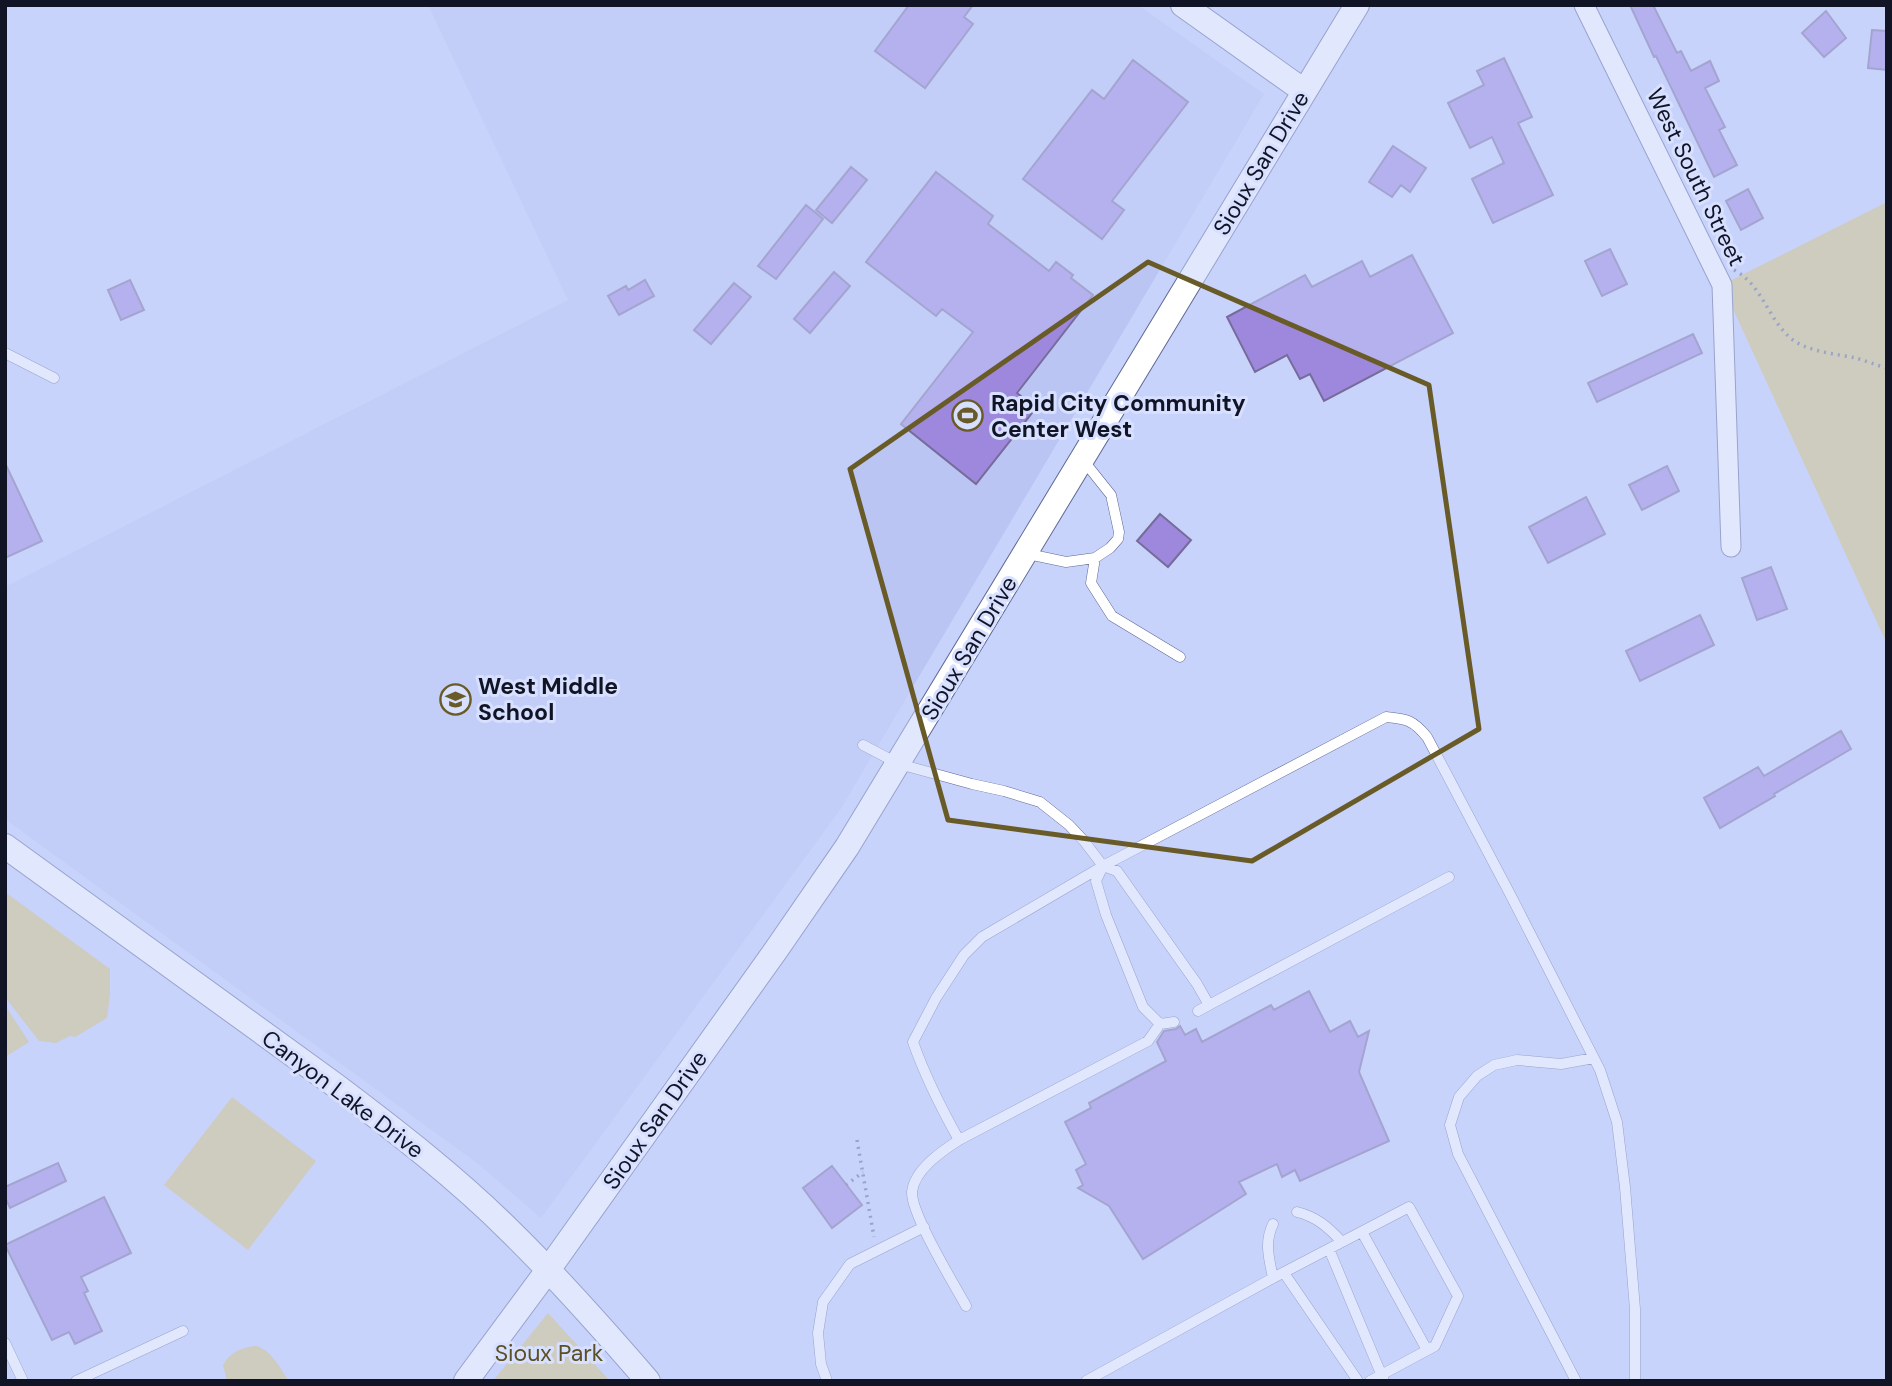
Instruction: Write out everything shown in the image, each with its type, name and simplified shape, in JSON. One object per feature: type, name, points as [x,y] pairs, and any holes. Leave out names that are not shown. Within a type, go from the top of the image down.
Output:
[{"type":"street","points":[[1183,5],[1304,92]]},
{"type":"street","name":"Sioux San Drive","points":[[466,1381],[548,1270],[847,847],[1357,5]]},
{"type":"street","name":"West South Street","points":[[1584,5],[1722,285],[1731,547]]},
{"type":"street","name":"Canyon Lake Drive","points":[[5,846],[376,1116],[481,1204],[548,1270],[648,1381]]},
{"type":"lane","points":[[5,353],[54,378]]},
{"type":"lane","points":[[1026,554],[1066,562],[1095,558],[1118,539],[1111,495],[1083,460]]},
{"type":"lane","points":[[1095,558],[1091,583],[1112,616],[1180,657]]},
{"type":"lane","points":[[959,1140],[920,1064],[913,1042],[936,998],[964,955],[982,937],[1103,866],[1386,717],[1406,718],[1417,725],[1427,737],[1600,1070],[1617,1122],[1624,1174],[1636,1309],[1635,1381]]},
{"type":"lane","points":[[863,744],[899,764],[1040,802],[1069,825],[1103,866],[1117,871],[1209,1005]]},
{"type":"lane","points":[[1103,866],[1096,881],[1107,915],[1143,1007],[1160,1024]]},
{"type":"lane","points":[[1198,1011],[1450,877]]},
{"type":"lane","points":[[966,1306],[915,1210],[912,1191],[921,1171],[931,1160],[959,1140],[1148,1041],[1160,1024],[1174,1022]]},
{"type":"lane","points":[[1576,1381],[1458,1154],[1450,1125],[1459,1097],[1477,1076],[1493,1065],[1517,1060],[1561,1065],[1594,1058]]},
{"type":"lane","points":[[1086,1381],[1409,1207],[1458,1296],[1435,1346],[1383,1378],[1370,1381]]},
{"type":"lane","points":[[1297,1212],[1312,1216],[1329,1227],[1342,1242]]},
{"type":"lane","points":[[1273,1224],[1268,1236],[1273,1278]]},
{"type":"lane","points":[[827,1381],[821,1364],[818,1334],[823,1302],[850,1265],[924,1227]]},
{"type":"lane","points":[[1362,1232],[1427,1350]]},
{"type":"lane","points":[[1329,1249],[1383,1378]]},
{"type":"lane","points":[[1284,1273],[1358,1381]]},
{"type":"lane","points":[[76,1381],[183,1331]]},
{"type":"lane","points":[[5,1343],[23,1381]]},
{"type":"path","points":[[1714,270],[1733,270],[1750,281],[1783,330],[1803,346],[1887,368]]},
{"type":"path","points":[[857,1140],[875,1237],[870,1240],[869,1255]]},
{"type":"path","points":[[846,1185],[863,1172]]},
{"type":"highlighted area","points":[[1148,262],[1429,385],[1479,729],[1252,861],[948,820],[850,469]]},
{"type":"shaded area","name":"West Middle School","points":[[428,5],[1138,5],[1264,94],[840,810],[541,1218],[477,1163],[5,819],[5,587],[568,300]]},
{"type":"green space","points":[[1887,202],[1887,644],[1722,285]]},
{"type":"green space","points":[[5,892],[110,969],[107,1018],[75,1037],[70,1036],[56,1043],[39,1041],[5,997]]},
{"type":"green space","points":[[5,1005],[29,1042],[5,1057]]},
{"type":"green space","points":[[232,1097],[316,1161],[248,1250],[164,1185]]},
{"type":"green space","name":"Sioux Park","points":[[548,1313],[610,1381],[493,1381]]},
{"type":"green space","points":[[257,1346],[272,1356],[289,1381],[227,1381],[223,1365],[226,1360],[237,1351]]},
{"type":"building","points":[[909,5],[973,5],[964,17],[973,24],[925,88],[875,51]]},
{"type":"building","points":[[1630,5],[1653,5],[1677,53],[1681,51],[1691,71],[1710,61],[1719,81],[1705,88],[1725,127],[1719,130],[1737,165],[1714,177]]},
{"type":"building","points":[[1826,11],[1846,38],[1824,57],[1802,33]]},
{"type":"building","points":[[1872,30],[1887,31],[1887,70],[1868,68]]},
{"type":"building","points":[[1504,58],[1532,117],[1518,123],[1553,195],[1493,223],[1472,179],[1504,163],[1492,137],[1470,148],[1448,103],[1484,85],[1477,71]]},
{"type":"building","points":[[1133,60],[1188,102],[1112,201],[1124,210],[1102,239],[1023,179],[1092,90],[1104,99]]},
{"type":"building","points":[[1393,146],[1426,168],[1410,192],[1401,185],[1392,197],[1369,182]]},
{"type":"building","points":[[851,167],[867,180],[832,223],[816,210]]},
{"type":"building","points":[[936,172],[993,216],[988,224],[1049,271],[1056,262],[1093,295],[1017,393],[1036,408],[976,484],[901,424],[973,332],[942,309],[936,316],[866,262]]},
{"type":"building","points":[[1748,189],[1763,218],[1741,230],[1726,201]]},
{"type":"building","points":[[806,205],[823,219],[776,279],[758,266]]},
{"type":"building","points":[[1610,249],[1627,284],[1602,296],[1585,261]]},
{"type":"building","points":[[1412,255],[1453,333],[1324,401],[1310,374],[1300,379],[1287,355],[1255,372],[1227,317],[1305,275],[1312,287],[1362,261],[1370,277]]},
{"type":"building","points":[[834,272],[850,286],[810,333],[794,319]]},
{"type":"building","points":[[130,280],[144,310],[121,320],[108,290]]},
{"type":"building","points":[[645,280],[654,296],[619,315],[608,296],[626,286],[628,290]]},
{"type":"building","points":[[734,283],[751,297],[711,344],[694,330]]},
{"type":"building","points":[[1693,334],[1702,353],[1597,402],[1588,383]]},
{"type":"building","points":[[5,463],[42,541],[5,558]]},
{"type":"building","points":[[1667,466],[1679,491],[1642,510],[1629,485]]},
{"type":"building","points":[[1586,497],[1605,534],[1548,563],[1529,527]]},
{"type":"building","points":[[1160,514],[1191,540],[1168,567],[1137,541]]},
{"type":"building","points":[[1771,567],[1787,609],[1757,620],[1742,578]]},
{"type":"building","points":[[1700,615],[1714,645],[1640,681],[1626,651]]},
{"type":"building","points":[[1841,731],[1851,749],[1720,828],[1704,798],[1758,767],[1764,776]]},
{"type":"building","points":[[1309,991],[1330,1032],[1350,1021],[1358,1037],[1369,1031],[1359,1072],[1389,1141],[1300,1181],[1295,1170],[1282,1177],[1277,1164],[1239,1182],[1246,1194],[1143,1259],[1109,1206],[1078,1188],[1083,1185],[1076,1170],[1086,1164],[1065,1122],[1091,1108],[1089,1103],[1166,1061],[1157,1042],[1164,1031],[1180,1026],[1185,1035],[1196,1029],[1202,1042],[1271,1005],[1274,1010]]},
{"type":"building","points":[[58,1163],[66,1181],[10,1208],[5,1197],[5,1187]]},
{"type":"building","points":[[832,1166],[862,1205],[832,1228],[803,1188]]},
{"type":"building","points":[[104,1197],[131,1253],[81,1277],[88,1291],[84,1293],[102,1331],[75,1344],[69,1332],[52,1340],[5,1245]]},
{"type":"place","name":"Rapid City Community Center West","points":[[968,416]]},
{"type":"place","name":"West Middle School","points":[[455,699]]}]
